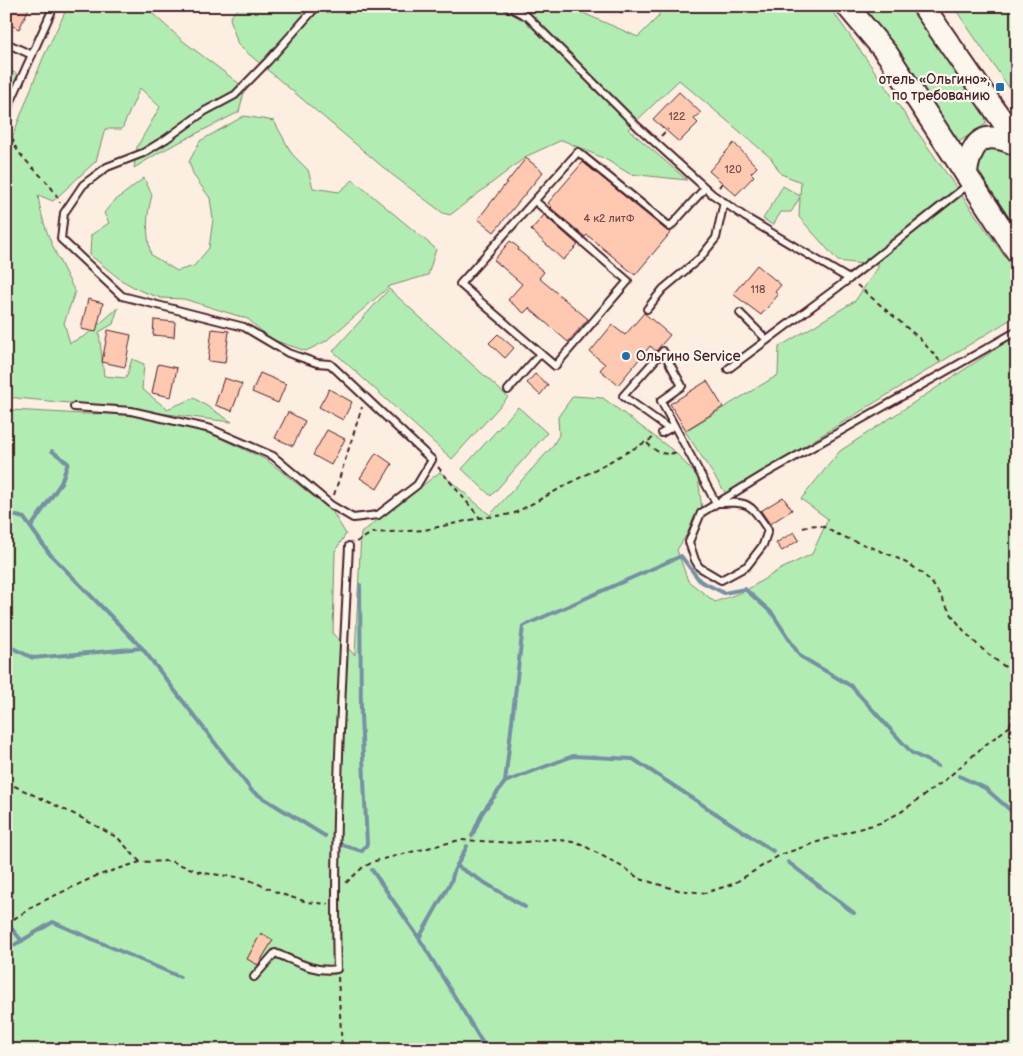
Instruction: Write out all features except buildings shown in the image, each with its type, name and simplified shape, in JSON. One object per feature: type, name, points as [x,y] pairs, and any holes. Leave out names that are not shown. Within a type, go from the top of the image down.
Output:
[{"type":"main road","points":[[847,6],[888,55],[1017,252]]},
{"type":"main road","points":[[923,6],[1017,144]]},
{"type":"main road","points":[[969,179],[971,155],[981,140],[989,136],[1017,144]]},
{"type":"lane","points":[[6,112],[54,6]]},
{"type":"lane","points":[[74,407],[131,412],[211,429],[273,456],[331,505],[353,518],[378,515],[417,485],[432,460],[330,364],[317,363],[288,353],[244,327],[122,296],[60,239],[64,213],[83,185],[107,167],[142,153],[166,139],[205,111],[234,95],[268,62],[317,6]]},
{"type":"lane","points":[[508,6],[517,8],[528,17],[638,127],[704,188],[745,217],[849,279]]},
{"type":"lane","points":[[618,6],[622,8],[622,6]]},
{"type":"lane","points":[[6,43],[32,55]]},
{"type":"lane","points":[[535,201],[628,281],[555,366],[460,284],[578,152],[670,227],[704,188]]},
{"type":"lane","points":[[728,369],[849,279],[969,179]]},
{"type":"lane","points":[[647,309],[663,289],[700,258],[716,238],[724,202]]},
{"type":"lane","points":[[740,313],[767,340]]},
{"type":"lane","points":[[716,503],[742,502],[754,510],[768,530],[764,545],[747,566],[721,580],[699,567],[689,542],[701,513],[716,503],[1017,330]]},
{"type":"lane","points":[[671,427],[622,396],[662,351],[682,386],[661,401],[671,427],[687,450],[716,503]]},
{"type":"lane","points":[[508,390],[540,354]]},
{"type":"lane","points":[[662,433],[671,427]]},
{"type":"lane","points":[[254,977],[275,953],[315,969],[337,970],[335,893],[349,546]]},
{"type":"path","points":[[664,132],[668,128]]},
{"type":"path","points":[[6,131],[12,135],[16,149],[51,186],[64,213]]},
{"type":"path","points":[[720,186],[724,182]]},
{"type":"path","points":[[849,279],[919,338],[940,361]]},
{"type":"path","points":[[331,505],[365,397]]},
{"type":"path","points":[[349,546],[372,533],[424,530],[480,518],[513,514],[647,443],[662,433]]},
{"type":"path","points":[[647,443],[656,452],[668,455],[687,450]]},
{"type":"path","points":[[432,460],[480,518]]},
{"type":"path","points":[[803,528],[811,525],[822,526],[833,533],[883,552],[923,574],[936,588],[955,620],[974,642],[996,661],[1016,674],[1017,683]]},
{"type":"path","points":[[1010,726],[1017,696]]},
{"type":"path","points":[[335,893],[362,868],[375,862],[460,840],[514,843],[554,839],[579,843],[640,879],[678,890],[705,893],[733,884],[780,855],[880,822],[901,812],[944,781],[985,745],[1017,722]]},
{"type":"path","points":[[6,782],[78,816],[118,838],[140,862]]},
{"type":"path","points":[[6,924],[37,904],[96,876],[140,862],[170,861],[203,873],[245,878],[280,894],[307,902],[335,905]]},
{"type":"path","points":[[337,970],[342,1050]]},
{"type":"green space","points":[[68,6],[144,6],[183,41],[245,88],[239,112],[160,152],[134,168],[137,147],[160,107],[140,88],[122,129],[105,129],[96,161],[53,201],[38,195],[43,221],[75,292],[64,323],[70,343],[85,336],[118,308],[113,324],[99,332],[104,376],[126,378],[132,359],[144,364],[142,389],[167,409],[194,398],[232,422],[6,397],[6,153],[43,58]]},
{"type":"green space","points":[[239,6],[567,6],[638,37],[659,16],[658,6],[829,6],[1017,274],[1017,300],[1011,319],[726,494],[685,431],[778,375],[779,347],[855,301],[879,266],[838,261],[799,217],[800,197],[791,212],[781,212],[773,225],[763,219],[783,186],[800,196],[801,182],[781,174],[771,158],[679,80],[628,129],[687,180],[630,174],[605,159],[562,140],[527,156],[450,215],[443,213],[390,173],[238,45],[230,18]]},
{"type":"green space","points":[[855,6],[913,6],[985,109],[986,124],[954,145]]},
{"type":"green space","points":[[953,6],[1017,6],[1017,99]]},
{"type":"green space","points":[[6,68],[24,78],[6,127]]},
{"type":"green space","points":[[244,116],[274,121],[292,154],[308,170],[313,188],[339,192],[353,180],[436,249],[428,275],[390,286],[326,341],[306,351],[270,339],[248,319],[184,299],[161,298],[141,291],[121,280],[90,255],[91,235],[109,223],[104,213],[112,203],[144,178],[152,195],[147,225],[151,255],[177,271],[194,266],[209,248],[213,219],[210,198],[194,176],[189,162],[200,141]]},
{"type":"green space","points":[[991,145],[1011,151],[1017,159],[1017,236],[977,178],[976,163],[978,157]]},
{"type":"green space","points":[[389,289],[508,397],[452,459],[333,351]]},
{"type":"green space","points":[[1017,335],[1017,1050],[6,1050],[6,419],[12,410],[83,414],[128,413],[200,429],[267,460],[332,511],[346,534],[335,551],[333,634],[355,655],[361,533],[440,472],[490,515],[552,447],[559,435],[558,417],[573,396],[603,398],[675,452],[698,477],[702,510],[677,550],[688,581],[715,602],[745,591],[779,570],[812,554],[828,519],[801,499],[840,451]]},
{"type":"green space","points":[[518,407],[547,433],[491,496],[462,469]]},
{"type":"waterway","points":[[31,527],[61,483],[68,463],[52,451]]},
{"type":"waterway","points":[[6,513],[24,518],[49,553],[142,648],[252,791],[325,836]]},
{"type":"waterway","points":[[472,836],[482,813],[505,782],[523,626],[681,556],[700,581],[724,593],[745,589],[772,613],[800,656],[851,686],[912,753],[938,766]]},
{"type":"waterway","points":[[340,844],[362,851],[367,844],[361,715],[360,585]]},
{"type":"waterway","points":[[6,645],[33,658],[142,648]]},
{"type":"waterway","points":[[505,782],[573,756],[633,759],[773,851]]},
{"type":"waterway","points":[[959,776],[985,788],[1017,816]]},
{"type":"waterway","points":[[467,846],[454,871],[451,882],[419,938],[487,1050]]},
{"type":"waterway","points":[[788,862],[854,913]]},
{"type":"waterway","points":[[457,866],[525,907]]},
{"type":"waterway","points":[[372,870],[419,938]]},
{"type":"waterway","points":[[6,950],[53,922],[180,977]]},
{"type":"waterway","points":[[11,928],[22,941]]},
{"type":"place","name":"отель «Ольгино», по требованию","points":[[1000,87]]},
{"type":"place","name":"Ольгино Service","points":[[626,356]]}]
